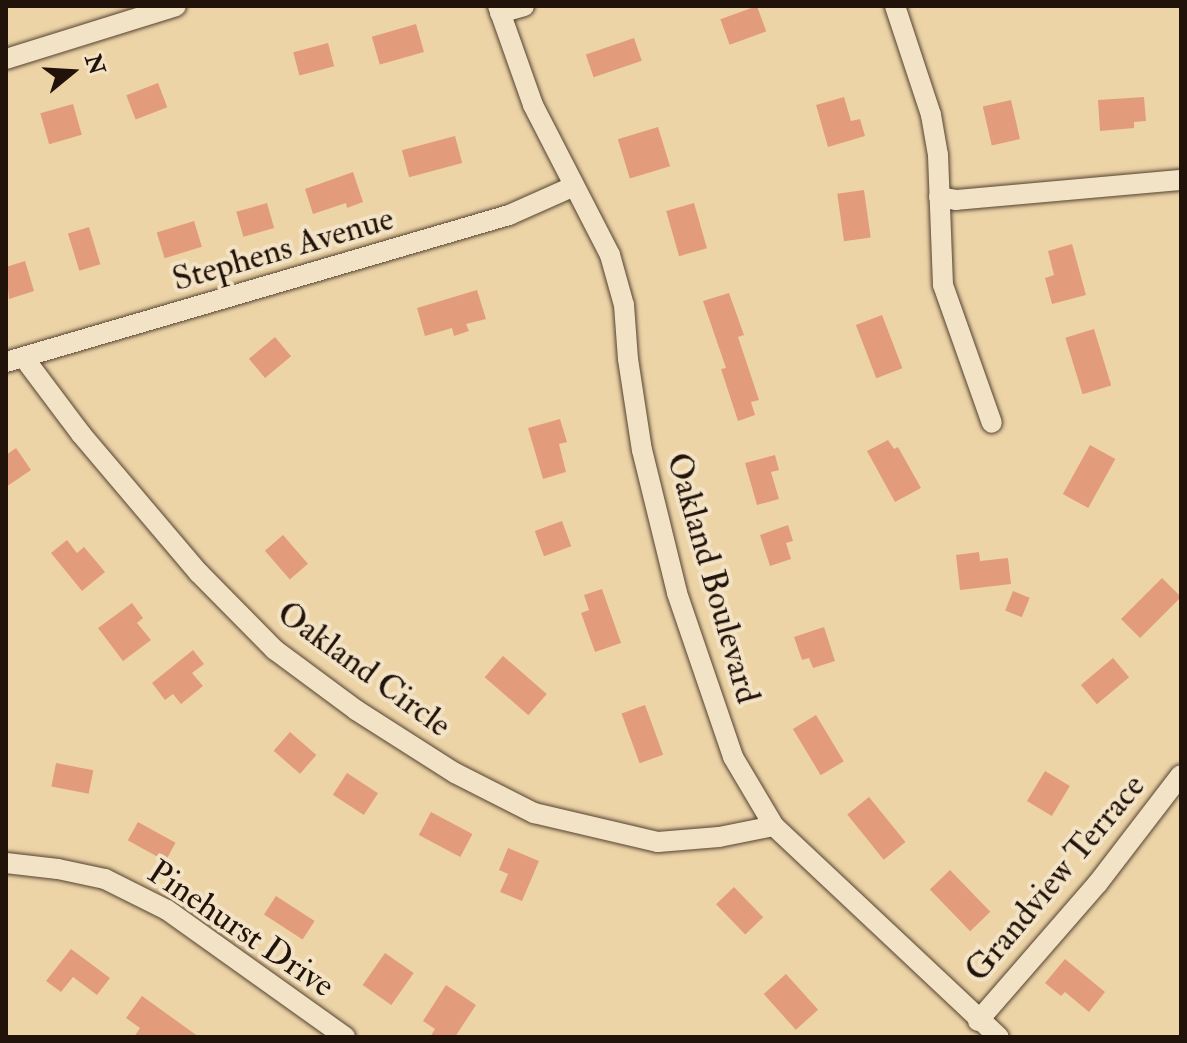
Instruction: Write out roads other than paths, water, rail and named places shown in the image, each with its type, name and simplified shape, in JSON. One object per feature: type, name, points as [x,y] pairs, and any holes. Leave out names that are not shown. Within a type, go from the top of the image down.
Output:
[{"type":"street","points":[[6,59],[116,15],[176,6]]},
{"type":"street","points":[[499,10],[524,6]]},
{"type":"street","points":[[895,6],[931,115],[938,155],[943,285],[992,423]]},
{"type":"street","name":"Oakland Boulevard","points":[[499,10],[533,105],[610,255],[624,305],[628,359],[642,450],[677,593],[733,757],[774,826],[978,1021],[999,1037]]},
{"type":"street","points":[[939,197],[956,200],[1181,180]]},
{"type":"street","name":"Stephens Avenue","points":[[15,360],[509,215],[574,186]]},
{"type":"street","name":"Oakland Circle","points":[[15,360],[199,573],[275,650],[356,710],[455,773],[534,813],[658,842],[719,837],[774,826]]},
{"type":"street","name":"Grandview Terrace","points":[[978,1021],[1098,883],[1181,775]]},
{"type":"street","name":"Pinehurst Drive","points":[[6,863],[105,879],[167,910],[345,1037]]}]
